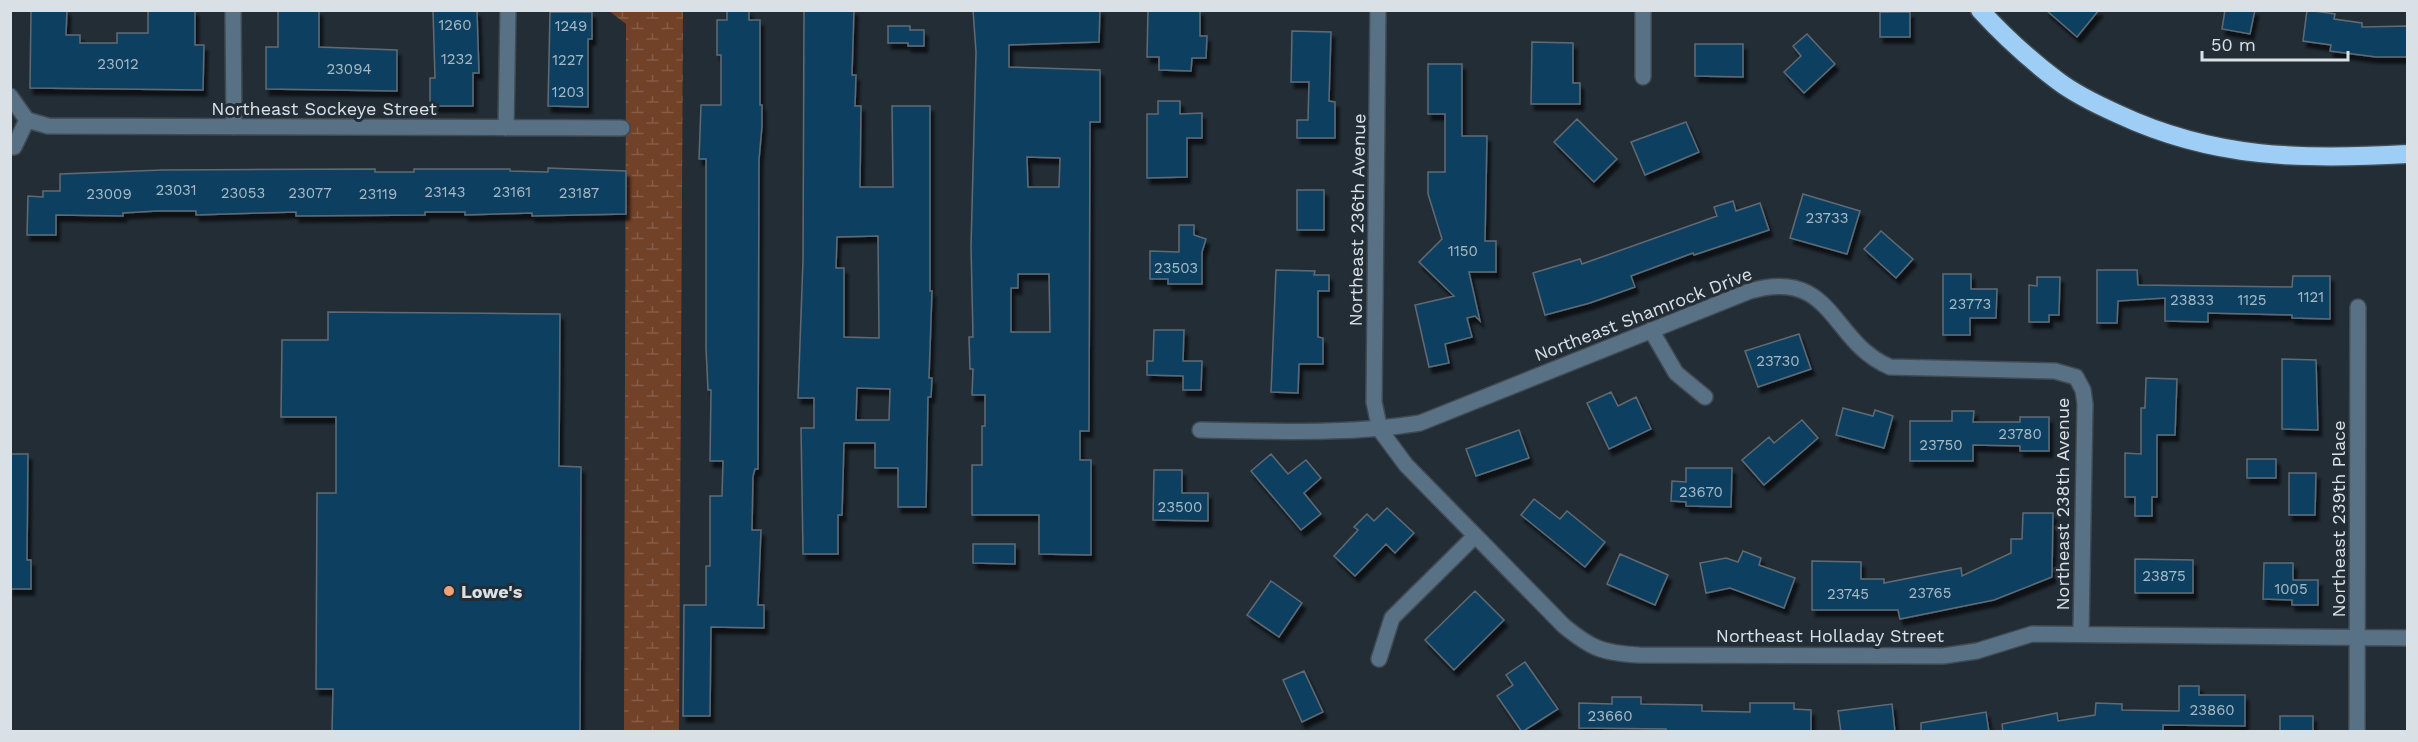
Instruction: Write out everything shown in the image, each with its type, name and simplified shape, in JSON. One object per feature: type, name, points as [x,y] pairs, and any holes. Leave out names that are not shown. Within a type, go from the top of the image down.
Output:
[{"type":"highway","points":[[1980,10],[2005,37],[2059,82],[2153,130],[2242,153],[2337,158],[2408,154]]},
{"type":"street","points":[[233,10],[234,127]]},
{"type":"street","points":[[506,128],[508,10]]},
{"type":"street","name":"Northeast 236th Avenue","points":[[1378,10],[1374,402],[1380,430]]},
{"type":"street","points":[[1643,10],[1643,77]]},
{"type":"street","points":[[10,96],[27,120],[14,147]]},
{"type":"street","name":"Northeast Sockeye Street","points":[[27,120],[48,126],[622,128]]},
{"type":"street","name":"Northeast Shamrock Drive","points":[[1200,430],[1380,430],[1420,423],[1750,291],[1768,286],[1796,288],[1824,303],[1860,348],[1876,361],[1890,367],[2055,371],[2076,377]]},
{"type":"street","name":"Northeast 239th Place","points":[[2357,732],[2358,307]]},
{"type":"street","points":[[1651,330],[1676,373],[1705,397]]},
{"type":"street","name":"Northeast 238th Avenue","points":[[2076,377],[2083,390],[2085,404],[2081,633]]},
{"type":"street","name":"Northeast Holladay Street","points":[[1380,430],[1406,465],[1564,626],[1587,645],[1608,654],[1943,656],[1977,651],[2032,634],[2081,633],[2408,638]]},
{"type":"street","points":[[1379,659],[1392,618],[1475,537]]},
{"type":"green space","points":[[609,11],[683,11],[679,731],[624,731],[626,24]]},
{"type":"building","points":[[31,10],[67,10],[66,35],[80,35],[80,43],[117,43],[117,33],[148,33],[148,10],[195,10],[195,45],[204,45],[203,90],[30,88]]},
{"type":"building","points":[[278,10],[319,10],[319,47],[397,50],[397,91],[266,89],[266,47],[278,47]]},
{"type":"building","points":[[727,10],[749,10],[749,20],[760,20],[762,126],[759,160],[758,469],[755,469],[753,476],[752,530],[761,530],[758,605],[764,605],[764,628],[711,627],[710,716],[683,716],[684,605],[706,605],[706,566],[710,566],[710,496],[722,496],[723,461],[710,461],[711,390],[708,390],[706,348],[706,159],[699,159],[701,105],[721,105],[721,55],[717,55],[717,20],[727,20]]},
{"type":"building","points":[[804,10],[854,10],[852,75],[856,75],[855,106],[861,106],[860,187],[893,187],[892,106],[930,106],[930,291],[932,291],[929,378],[932,378],[931,397],[928,397],[926,507],[898,507],[898,468],[875,468],[875,443],[844,443],[842,515],[838,515],[838,554],[803,554],[801,428],[814,428],[814,398],[798,398],[803,260]],"holes":[[[878,236],[879,338],[844,337],[844,268],[836,268],[837,237]],[[857,388],[890,389],[889,420],[856,420]]]},
{"type":"building","points":[[973,10],[1100,10],[1099,42],[1009,45],[1009,67],[1100,70],[1100,122],[1090,122],[1089,431],[1080,431],[1080,460],[1091,460],[1091,555],[1039,554],[1039,515],[972,515],[972,465],[982,465],[982,426],[985,426],[985,395],[972,395],[973,369],[970,369],[969,337],[973,337],[971,247],[976,52]],"holes":[[[1027,157],[1060,158],[1059,187],[1028,187]],[[1018,274],[1049,274],[1050,332],[1011,332],[1011,288],[1018,288]]]},
{"type":"building","points":[[1148,10],[1200,10],[1200,36],[1207,36],[1206,58],[1192,58],[1191,71],[1159,70],[1159,57],[1147,57]]},
{"type":"building","points":[[2046,10],[2099,10],[2077,37]]},
{"type":"building","points":[[2225,10],[2255,10],[2250,34],[2222,29]]},
{"type":"building","points":[[2307,10],[2335,14],[2334,19],[2362,23],[2362,27],[2408,26],[2408,57],[2376,57],[2330,51],[2331,45],[2303,41]]},
{"type":"building","points":[[433,11],[477,11],[479,73],[473,73],[473,106],[430,106],[430,78],[435,78]]},
{"type":"building","points":[[550,12],[592,12],[592,39],[588,39],[588,107],[548,106]]},
{"type":"building","points":[[1880,12],[1910,12],[1910,37],[1880,37]]},
{"type":"building","points":[[888,26],[910,26],[910,30],[924,30],[924,46],[888,43]]},
{"type":"building","points":[[1292,31],[1331,32],[1329,101],[1335,102],[1335,138],[1297,138],[1297,120],[1308,120],[1309,82],[1291,82]]},
{"type":"building","points":[[1807,34],[1835,64],[1804,93],[1784,72],[1801,56],[1793,46]]},
{"type":"building","points":[[1532,42],[1573,43],[1573,83],[1580,83],[1580,104],[1531,104]]},
{"type":"building","points":[[1695,44],[1743,44],[1743,77],[1695,76]]},
{"type":"building","points":[[1428,64],[1462,64],[1462,136],[1487,136],[1485,241],[1496,241],[1496,272],[1469,272],[1480,321],[1475,316],[1467,318],[1472,337],[1445,344],[1449,363],[1429,367],[1415,305],[1454,296],[1419,262],[1442,239],[1428,194],[1428,172],[1445,172],[1445,114],[1428,114]]},
{"type":"building","points":[[1158,101],[1180,101],[1180,114],[1202,113],[1202,138],[1187,138],[1187,177],[1147,178],[1147,114],[1158,114]]},
{"type":"building","points":[[1577,119],[1617,159],[1594,182],[1554,142]]},
{"type":"building","points":[[1686,122],[1699,152],[1645,175],[1631,142]]},
{"type":"building","points":[[548,168],[626,171],[626,214],[532,216],[532,213],[465,215],[465,212],[425,212],[425,215],[296,216],[296,212],[196,215],[196,211],[157,211],[123,213],[123,216],[56,215],[56,235],[27,235],[28,196],[43,197],[43,191],[60,191],[60,174],[162,170],[375,169],[375,172],[414,172],[414,169],[510,169],[510,171],[548,172]]},
{"type":"building","points":[[1297,190],[1324,190],[1324,230],[1297,230]]},
{"type":"building","points":[[1803,194],[1860,211],[1847,254],[1790,238]]},
{"type":"building","points":[[1733,201],[1736,211],[1760,203],[1769,230],[1694,255],[1693,253],[1631,276],[1635,287],[1590,303],[1545,315],[1533,273],[1580,259],[1582,264],[1717,216],[1714,207]]},
{"type":"building","points":[[1179,225],[1194,225],[1194,235],[1206,239],[1202,252],[1202,284],[1168,284],[1168,279],[1150,279],[1150,251],[1179,252]]},
{"type":"building","points":[[1881,231],[1913,259],[1896,278],[1864,249]]},
{"type":"building","points":[[1276,270],[1315,271],[1314,275],[1329,275],[1329,291],[1318,291],[1318,337],[1323,338],[1323,364],[1299,364],[1298,393],[1271,392]]},
{"type":"building","points":[[2097,270],[2137,270],[2138,285],[2292,287],[2293,276],[2330,276],[2330,319],[2292,318],[2292,315],[2208,313],[2208,322],[2165,321],[2165,298],[2118,301],[2117,323],[2097,323]]},
{"type":"building","points":[[1943,274],[1971,274],[1971,289],[1997,289],[1996,318],[1970,318],[1970,335],[1943,335]]},
{"type":"building","points":[[2037,277],[2060,277],[2059,315],[2049,315],[2049,322],[2029,322],[2029,285],[2037,286]]},
{"type":"building","name":"Lowe's","points":[[328,312],[560,314],[559,466],[581,467],[580,732],[332,732],[333,689],[316,689],[317,493],[336,493],[336,417],[281,417],[282,340],[328,340]]},
{"type":"building","points":[[1154,330],[1184,330],[1183,361],[1202,361],[1201,390],[1183,390],[1183,376],[1147,375],[1147,361],[1153,361]]},
{"type":"building","points":[[1799,334],[1811,369],[1758,387],[1745,351]]},
{"type":"building","points":[[2282,359],[2316,360],[2318,430],[2282,429]]},
{"type":"building","points":[[2146,378],[2177,379],[2175,435],[2157,435],[2157,497],[2152,497],[2152,516],[2135,516],[2135,497],[2125,497],[2125,453],[2141,454],[2141,408],[2145,408]]},
{"type":"building","points":[[1611,392],[1618,406],[1636,397],[1651,429],[1609,449],[1587,403]]},
{"type":"building","points":[[1843,408],[1873,416],[1875,410],[1893,416],[1884,448],[1836,435]]},
{"type":"building","points":[[1952,411],[1974,411],[1973,422],[2020,422],[2020,417],[2049,417],[2049,451],[2020,451],[2020,446],[1973,445],[1973,461],[1910,461],[1910,421],[1952,421]]},
{"type":"building","points":[[1802,420],[1818,438],[1764,485],[1742,460],[1769,437],[1774,443]]},
{"type":"building","points":[[1519,430],[1529,458],[1476,476],[1466,449]]},
{"type":"building","points":[[10,454],[28,454],[27,560],[31,560],[31,589],[10,589]]},
{"type":"building","points":[[1271,454],[1288,474],[1306,460],[1321,478],[1304,493],[1321,514],[1301,530],[1251,471]]},
{"type":"building","points":[[2247,459],[2276,459],[2276,478],[2247,478]]},
{"type":"building","points":[[1686,468],[1732,468],[1731,507],[1686,506],[1686,502],[1671,501],[1672,481],[1686,482]]},
{"type":"building","points":[[1154,470],[1182,470],[1182,493],[1208,493],[1208,521],[1153,520]]},
{"type":"building","points":[[2289,473],[2316,473],[2315,515],[2289,515]]},
{"type":"building","points":[[1534,499],[1560,519],[1567,511],[1605,542],[1585,567],[1521,515]]},
{"type":"building","points":[[1387,508],[1414,533],[1395,553],[1386,544],[1355,576],[1334,556],[1358,530],[1354,527],[1367,514],[1374,521]]},
{"type":"building","points":[[2023,513],[2053,513],[2052,577],[1994,600],[1900,619],[1898,610],[1812,610],[1812,561],[1861,562],[1861,579],[1884,579],[1884,583],[1961,568],[1962,576],[2011,553],[2011,539],[2022,539]]},
{"type":"building","points":[[973,544],[1015,544],[1015,564],[973,563]]},
{"type":"building","points":[[1743,551],[1761,558],[1759,565],[1795,578],[1784,608],[1730,588],[1706,593],[1700,563],[1726,558],[1738,562]]},
{"type":"building","points":[[1620,554],[1668,575],[1655,605],[1607,584]]},
{"type":"building","points":[[2135,559],[2193,560],[2193,593],[2135,593]]},
{"type":"building","points":[[2264,563],[2293,563],[2293,580],[2318,580],[2318,605],[2292,605],[2292,600],[2263,599]]},
{"type":"building","points":[[1271,581],[1302,603],[1279,637],[1247,615]]},
{"type":"building","points":[[1475,591],[1504,620],[1454,670],[1425,640]]},
{"type":"building","points":[[1525,662],[1558,709],[1522,732],[1497,696],[1513,685],[1506,675]]},
{"type":"building","points":[[1304,671],[1323,712],[1302,722],[1283,680]]},
{"type":"building","points":[[2179,686],[2199,686],[2199,695],[2245,695],[2245,726],[2163,725],[2163,732],[2003,732],[2002,724],[2057,713],[2058,721],[2095,715],[2096,703],[2122,704],[2122,710],[2179,711]]},
{"type":"building","points":[[1612,697],[1641,697],[1641,704],[1702,705],[1702,711],[1750,712],[1750,703],[1794,703],[1794,709],[1811,710],[1811,732],[1666,732],[1666,729],[1579,728],[1579,703],[1612,704]]},
{"type":"building","points":[[1892,704],[1895,732],[1841,732],[1838,711]]},
{"type":"building","points":[[1986,712],[1989,732],[1921,732],[1921,723]]},
{"type":"building","points":[[2280,716],[2313,716],[2313,732],[2280,732]]},
{"type":"place","name":"Lowe's","points":[[449,591]]}]
